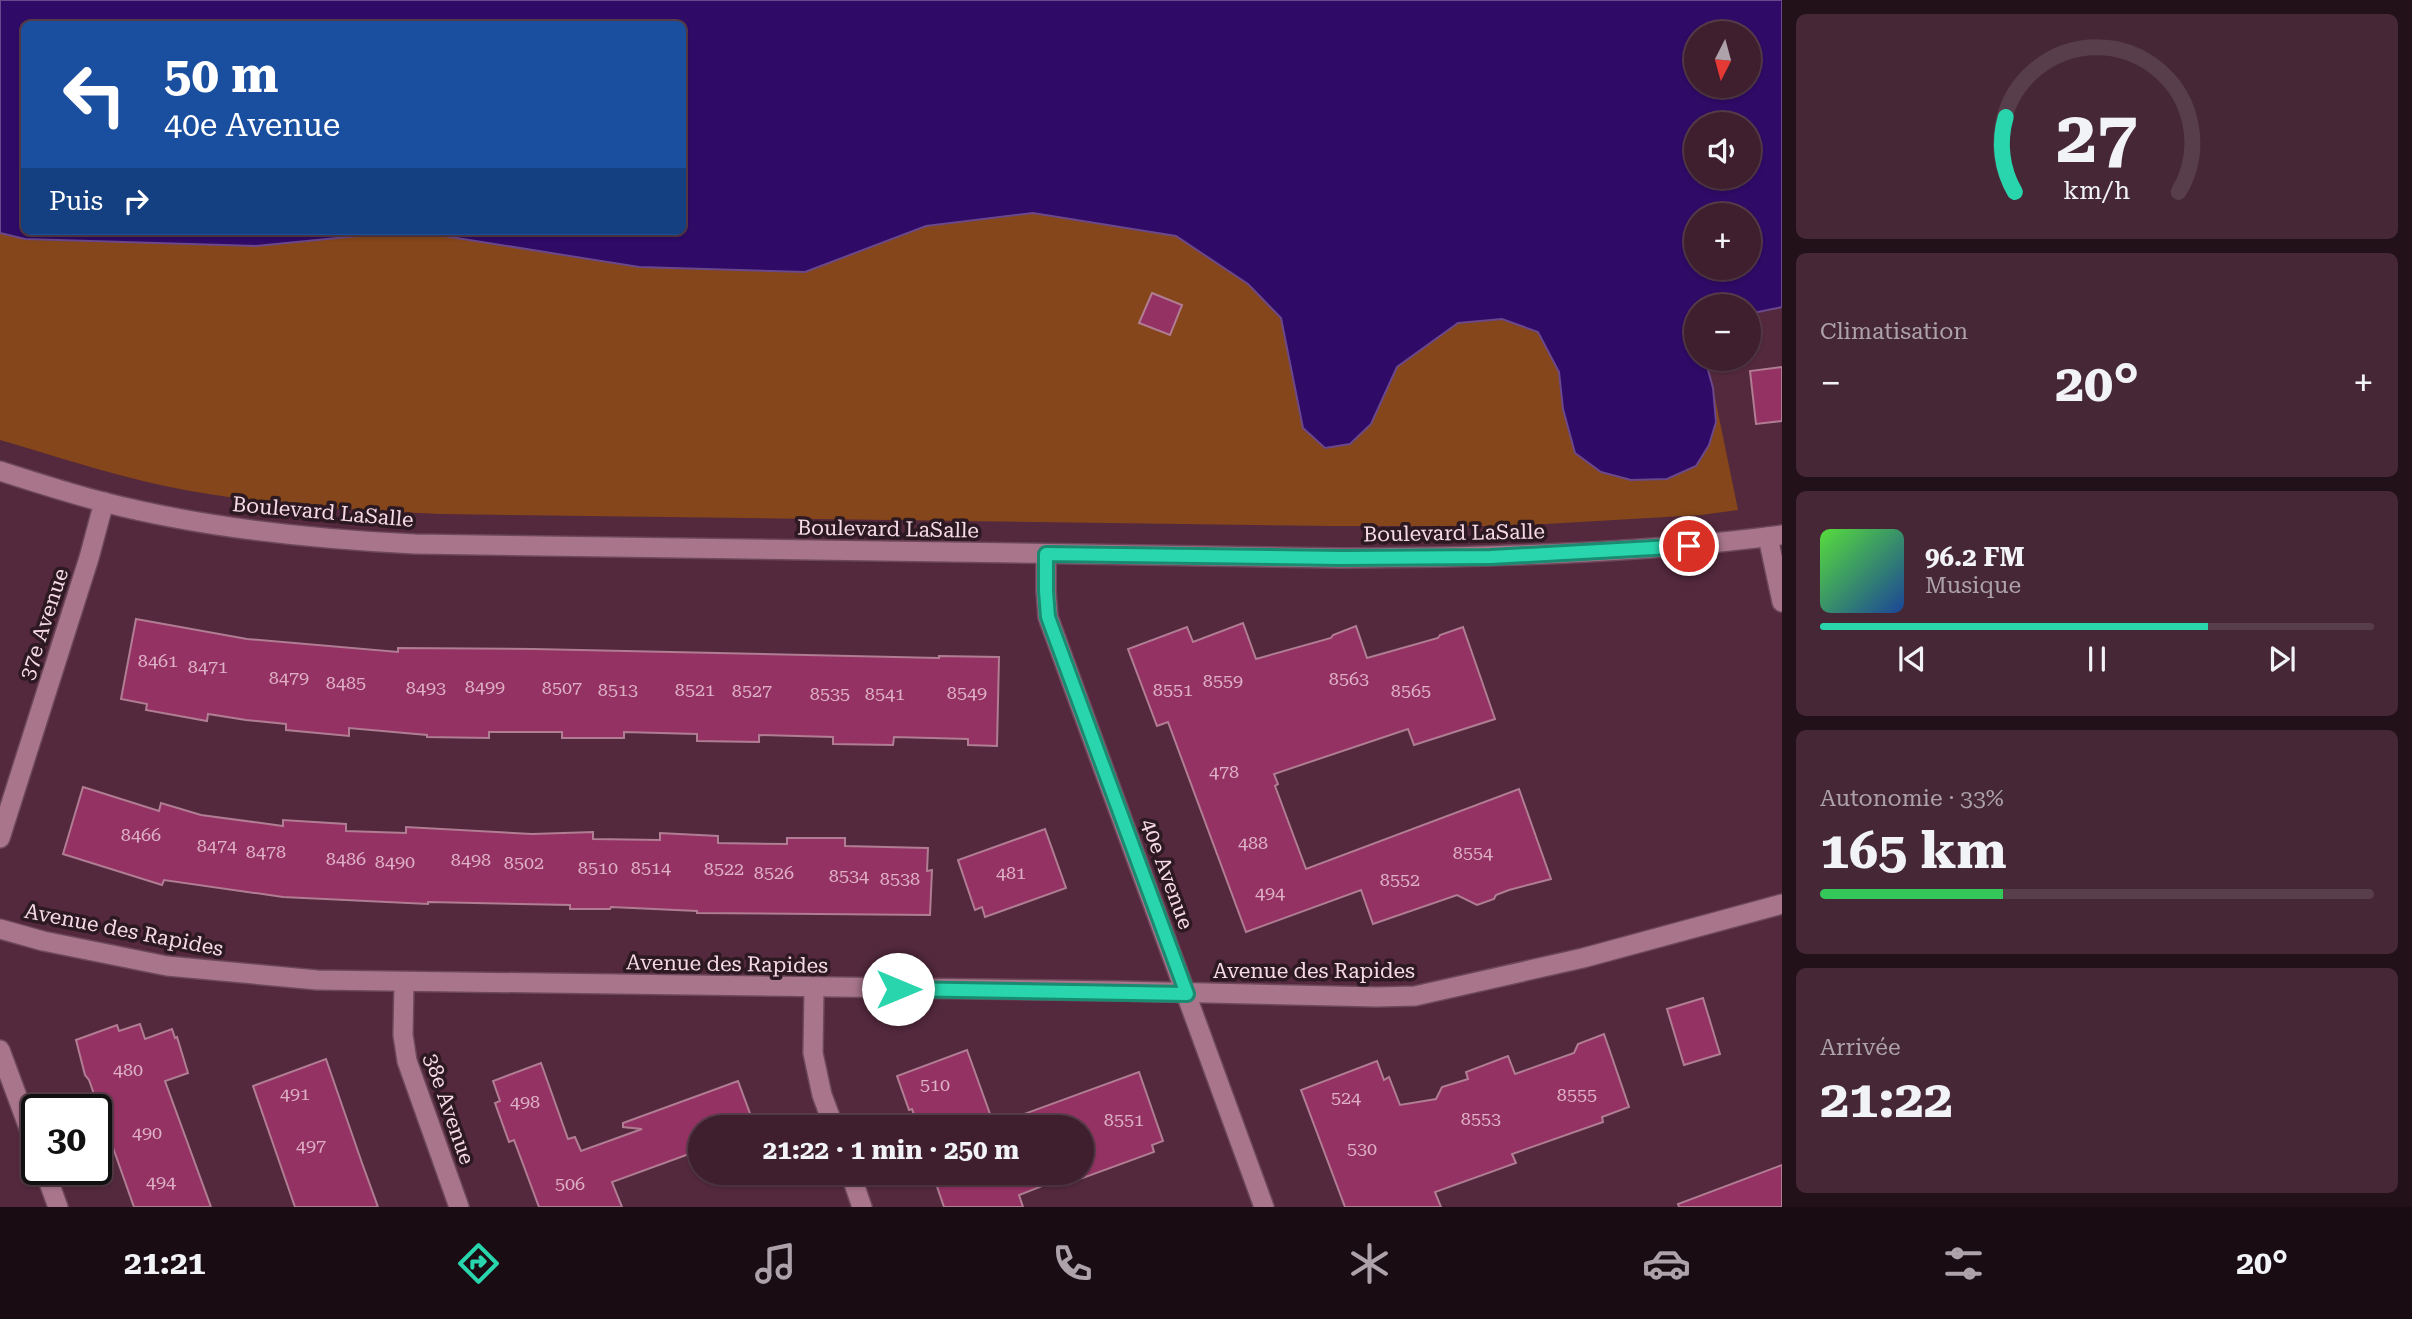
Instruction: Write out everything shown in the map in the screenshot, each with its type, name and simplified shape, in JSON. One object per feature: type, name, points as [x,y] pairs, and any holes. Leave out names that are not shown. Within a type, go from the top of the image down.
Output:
[{"type":"street","name":"Boulevard LaSalle","points":[[0,471],[104,502],[221,526],[350,541],[477,546],[1342,558],[1491,557],[1712,545],[1775,536]]},
{"type":"street","name":"37e Avenue","points":[[0,838],[89,558],[104,502]]},
{"type":"street","points":[[1775,536],[1775,570],[1782,602]]},
{"type":"street","name":"40e Avenue","points":[[1046,554],[1048,617],[1264,1207]]},
{"type":"street","name":"Avenue des Rapides","points":[[0,929],[115,956],[206,971],[317,980],[1415,996],[1583,957],[1782,904]]},
{"type":"street","name":"38e Avenue","points":[[404,982],[403,1035],[407,1061],[459,1207]]},
{"type":"street","points":[[814,988],[813,1053],[822,1095],[830,1115]]},
{"type":"street","points":[[0,1051],[21,1107]]},
{"type":"street","points":[[50,1185],[58,1207]]},
{"type":"street","points":[[854,1185],[862,1207]]},
{"type":"shaded area","points":[[0,0],[1782,0],[1782,307],[1761,311],[1761,294],[1684,294],[1684,371],[1708,371],[1713,388],[1716,422],[1709,445],[1696,466],[1667,479],[1631,480],[1601,472],[1575,453],[1563,409],[1559,372],[1538,332],[1502,319],[1458,323],[1397,367],[1371,424],[1350,444],[1325,448],[1303,428],[1281,318],[1248,284],[1176,236],[1033,213],[926,226],[805,272],[639,267],[438,235],[686,235],[686,21],[21,21],[21,235],[367,235],[256,246],[25,239],[0,233]]},
{"type":"shaded area","points":[[1033,213],[1176,236],[1248,284],[1281,318],[1303,428],[1371,424],[1397,367],[1458,323],[1502,319],[1538,331],[1559,372],[1563,409],[1631,480],[1666,479],[1696,466],[1716,423],[1713,388],[1738,510],[1701,515],[1509,526],[441,514],[302,506],[233,498],[123,476],[0,440],[0,233],[25,239],[256,246],[371,235],[438,235],[639,267],[805,272],[926,226]]},
{"type":"building","points":[[1152,293],[1182,305],[1170,335],[1139,323]]},
{"type":"building","points":[[1782,367],[1782,421],[1756,424],[1750,371]]},
{"type":"building","points":[[136,619],[247,639],[398,652],[398,648],[533,649],[999,657],[997,746],[968,745],[968,739],[894,737],[893,745],[833,744],[833,737],[759,735],[759,742],[697,741],[697,734],[624,732],[624,738],[562,738],[562,732],[489,732],[489,738],[427,737],[349,728],[349,736],[286,730],[286,724],[208,714],[207,721],[146,710],[147,704],[121,699]]},
{"type":"building","points":[[1243,623],[1256,659],[1331,638],[1356,626],[1367,658],[1438,638],[1463,627],[1495,719],[1414,745],[1408,729],[1274,774],[1278,784],[1275,786],[1306,869],[1519,789],[1551,879],[1509,890],[1477,905],[1457,895],[1373,924],[1361,890],[1246,932],[1168,722],[1157,726],[1128,649],[1187,627],[1193,642]]},
{"type":"building","points":[[83,787],[159,811],[161,803],[201,815],[283,826],[283,820],[346,824],[346,831],[406,833],[406,827],[532,834],[593,832],[593,839],[660,840],[660,833],[718,836],[718,843],[787,844],[787,838],[845,838],[845,846],[928,848],[927,871],[932,870],[930,915],[697,913],[611,907],[570,909],[570,905],[428,904],[283,897],[164,880],[162,885],[63,854]]},
{"type":"building","points":[[1045,829],[1066,888],[985,917],[982,907],[975,910],[958,860]]},
{"type":"building","points":[[1703,998],[1720,1054],[1684,1065],[1667,1009]]},
{"type":"building","points":[[140,1024],[145,1039],[172,1029],[175,1038],[177,1037],[188,1073],[165,1081],[211,1207],[134,1207],[112,1145],[112,1094],[94,1094],[85,1075],[76,1040],[117,1025],[119,1031]]},
{"type":"building","points":[[1604,1034],[1629,1107],[1602,1117],[1603,1122],[1512,1154],[1516,1163],[1435,1192],[1441,1207],[1345,1207],[1301,1090],[1377,1061],[1384,1080],[1389,1077],[1400,1105],[1436,1099],[1442,1087],[1468,1079],[1466,1072],[1508,1056],[1515,1074],[1574,1053],[1578,1044]]},
{"type":"building","points":[[967,1050],[990,1115],[914,1115],[912,1109],[909,1110],[897,1076]]},
{"type":"building","points":[[326,1059],[378,1207],[295,1207],[253,1086]]},
{"type":"building","points":[[541,1063],[568,1139],[575,1137],[581,1151],[642,1129],[623,1127],[623,1123],[738,1081],[751,1115],[688,1115],[688,1154],[612,1182],[622,1207],[539,1207],[514,1140],[509,1142],[495,1103],[500,1101],[493,1081]]},
{"type":"building","points":[[1139,1072],[1163,1141],[1152,1145],[1154,1152],[1094,1174],[1094,1115],[1021,1115]]},
{"type":"building","points":[[1782,1165],[1782,1207],[1679,1207],[1678,1204]]},
{"type":"building","points":[[936,1185],[1045,1185],[1019,1195],[1023,1207],[944,1207]]},
{"type":"route","points":[[898,989],[1187,994],[1048,617],[1046,554],[1491,557],[1689,546]]}]
